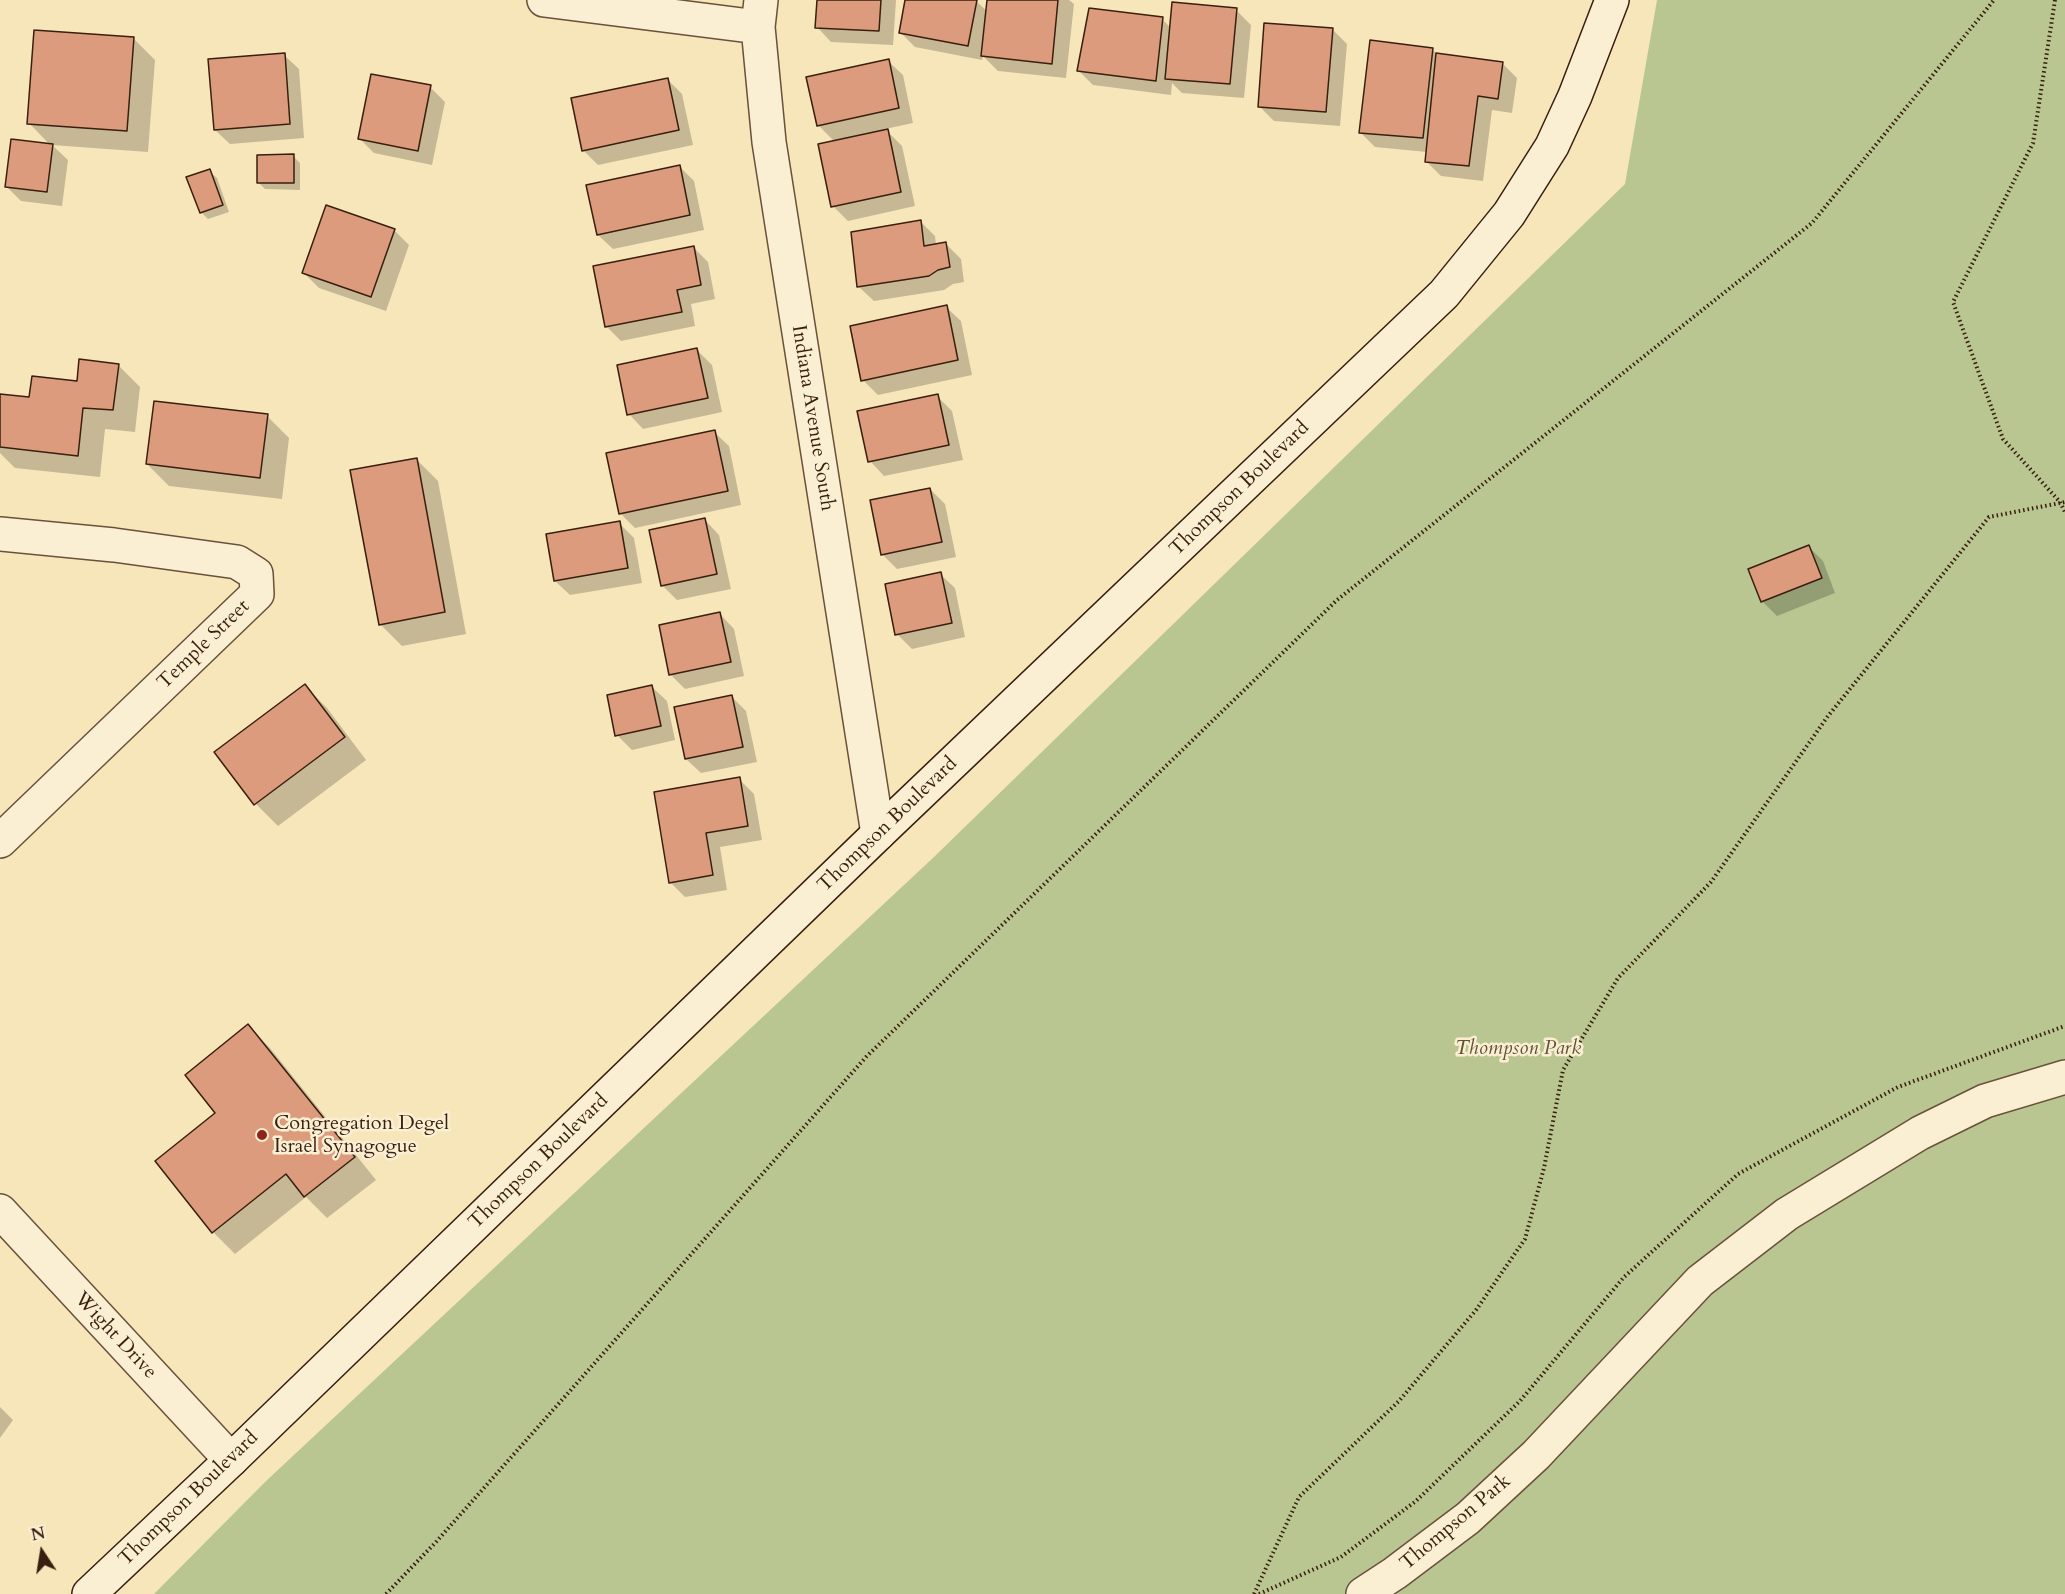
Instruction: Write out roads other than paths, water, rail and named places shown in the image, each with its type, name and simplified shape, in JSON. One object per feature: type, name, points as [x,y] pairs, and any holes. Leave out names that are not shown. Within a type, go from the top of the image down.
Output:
[{"type":"street","points":[[544,0],[759,13]]},
{"type":"street","name":"Thompson Boulevard","points":[[89,1594],[231,1460],[878,834],[1444,294],[1509,214],[1552,146],[1575,96],[1612,0]]},
{"type":"street","name":"Indiana Avenue South","points":[[759,13],[769,142],[878,834]]},
{"type":"street","name":"Temple Street","points":[[0,534],[114,545],[237,562],[256,574],[256,594],[0,841]]},
{"type":"street","name":"Thompson Park","points":[[1363,1594],[1468,1518],[1536,1455],[1701,1281],[1787,1214],[1920,1133],[1985,1101],[2065,1077]]},
{"type":"street","name":"Wight Drive","points":[[0,1211],[231,1460]]},
{"type":"place","name":"Congregation Degel Israel Synagogue","points":[[262,1135]]}]
